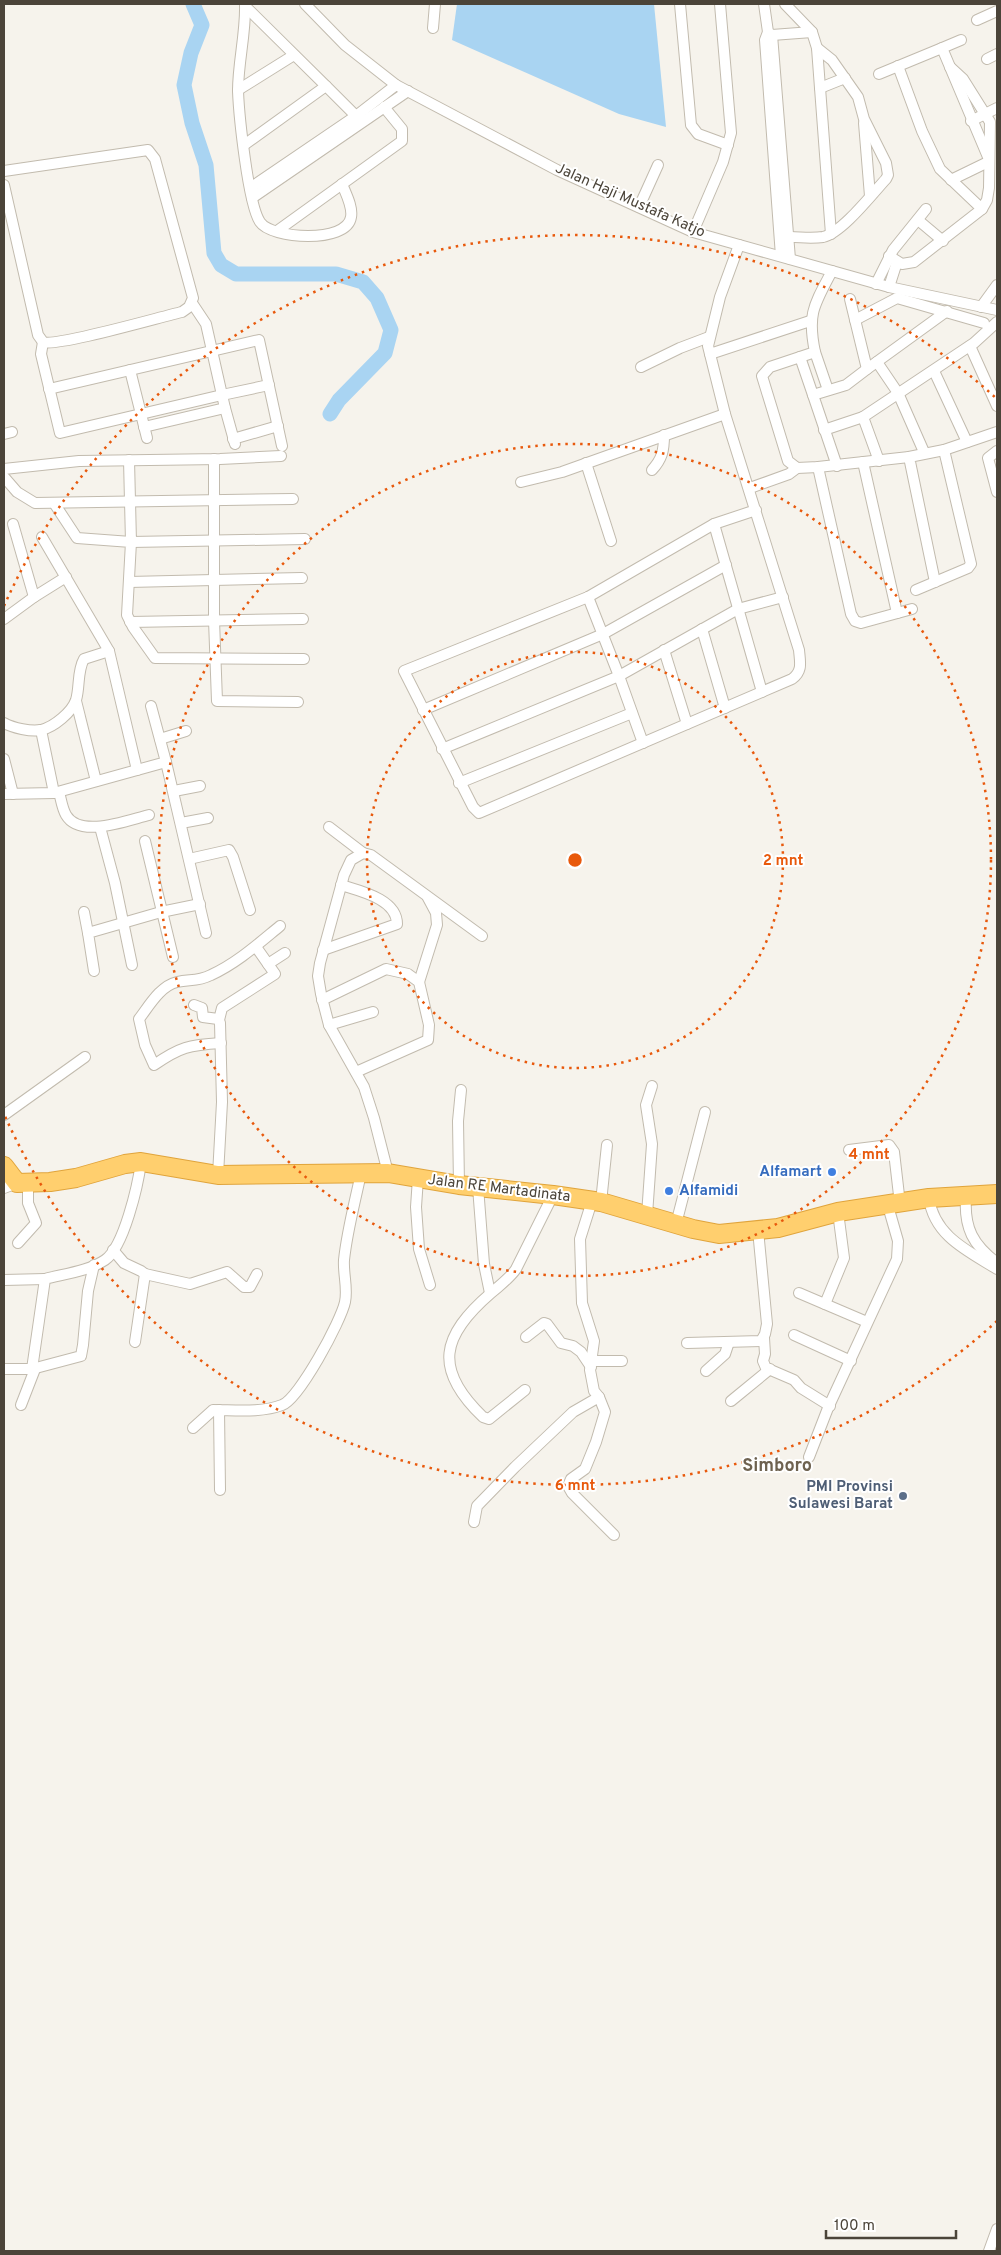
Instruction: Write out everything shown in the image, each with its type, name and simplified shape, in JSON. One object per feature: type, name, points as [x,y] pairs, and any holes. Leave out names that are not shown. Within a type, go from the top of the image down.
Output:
[{"type":"highway","name":"Jalan RE Martadinata","points":[[16,1185],[76,1178],[125,1164],[141,1162],[218,1175],[388,1173],[459,1185],[553,1195],[596,1202],[719,1234],[778,1228],[838,1212],[894,1205],[929,1198],[966,1198],[997,1194]]},
{"type":"highway","points":[[4,1166],[16,1185]]},
{"type":"street","name":"Jalan Haji Mustafa Katjo","points":[[305,4],[345,45],[396,86],[538,160],[693,232],[786,257],[888,288],[989,309]]},
{"type":"street","points":[[433,28],[435,4]]},
{"type":"street","points":[[680,4],[691,125],[698,134],[728,145]]},
{"type":"street","points":[[693,232],[728,145],[730,126],[720,4]]},
{"type":"street","points":[[764,4],[786,257]]},
{"type":"street","points":[[785,4],[812,32],[817,48],[831,234]]},
{"type":"street","points":[[245,5],[359,119]]},
{"type":"street","points":[[245,5],[238,90],[251,193],[260,223],[264,227],[291,235],[329,235],[342,231],[351,219],[351,211],[342,184]]},
{"type":"street","points":[[977,20],[997,11]]},
{"type":"street","points":[[768,36],[812,32]]},
{"type":"street","points":[[879,74],[961,40]]},
{"type":"street","points":[[785,237],[818,237],[831,234],[886,180],[888,170],[864,119],[858,97],[832,60],[817,48]]},
{"type":"street","points":[[942,48],[988,160]]},
{"type":"street","points":[[987,59],[997,54]]},
{"type":"street","points":[[238,90],[294,55]]},
{"type":"street","points":[[898,66],[922,131],[940,168],[982,209]]},
{"type":"street","points":[[893,259],[914,262],[982,209],[988,195],[988,160],[991,130],[986,113],[963,79],[950,68]]},
{"type":"street","points":[[820,88],[845,78]]},
{"type":"street","points":[[244,145],[326,86]]},
{"type":"street","points":[[251,193],[359,119],[396,86]]},
{"type":"street","points":[[359,119],[384,107],[408,91]]},
{"type":"street","points":[[276,231],[402,141],[402,129],[384,107]]},
{"type":"street","points":[[971,121],[997,108]]},
{"type":"street","points":[[864,119],[870,196]]},
{"type":"street","points":[[4,171],[148,150],[155,159],[193,298],[190,307],[182,312],[47,344],[42,342]]},
{"type":"street","points":[[951,180],[988,160]]},
{"type":"street","points":[[639,207],[658,165]]},
{"type":"street","points":[[4,186],[38,335],[42,342],[41,354],[60,433],[269,385]]},
{"type":"street","points":[[876,284],[926,209]]},
{"type":"street","points":[[918,220],[943,241]]},
{"type":"street","points":[[739,245],[709,337],[708,346],[725,414],[750,488],[799,650],[800,667],[798,674],[792,679],[762,692],[479,812],[467,799],[404,671],[588,597],[714,524],[756,510]]},
{"type":"street","points":[[888,288],[893,259]]},
{"type":"street","points":[[828,390],[815,352],[810,321],[819,295],[832,271]]},
{"type":"street","points":[[824,430],[863,417],[972,345],[984,328],[997,285]]},
{"type":"street","points":[[855,320],[896,298],[947,311],[984,328],[997,322]]},
{"type":"street","points":[[850,299],[867,369]]},
{"type":"street","points":[[192,303],[206,324],[234,442],[278,426]]},
{"type":"street","points":[[813,395],[846,384],[947,311]]},
{"type":"street","points":[[710,354],[810,321]]},
{"type":"street","points":[[641,367],[709,337]]},
{"type":"street","points":[[4,469],[79,461],[214,459],[282,451],[259,340],[49,389]]},
{"type":"street","points":[[972,345],[997,393]]},
{"type":"street","points":[[972,345],[997,406]]},
{"type":"street","points":[[797,468],[788,461],[762,376],[770,367],[815,352]]},
{"type":"street","points":[[800,357],[837,466]]},
{"type":"street","points":[[877,362],[898,393],[924,452]]},
{"type":"street","points":[[130,370],[147,438]]},
{"type":"street","points":[[934,371],[967,442]]},
{"type":"street","points":[[144,427],[225,408]]},
{"type":"street","points":[[521,482],[586,464],[725,414]]},
{"type":"street","points":[[863,417],[879,461]]},
{"type":"street","points":[[750,488],[789,474],[797,468],[837,466],[909,457],[924,452],[944,450],[997,432]]},
{"type":"street","points":[[652,470],[660,461],[664,450],[664,435]]},
{"type":"street","points":[[916,590],[968,568],[972,562],[944,450]]},
{"type":"street","points":[[997,451],[988,458],[997,492]]},
{"type":"street","points":[[909,457],[935,582]]},
{"type":"street","points":[[214,459],[214,620],[217,701],[298,702]]},
{"type":"street","points":[[129,460],[131,542],[128,616],[130,622],[155,658],[304,659]]},
{"type":"street","points":[[863,462],[897,613]]},
{"type":"street","points":[[586,464],[611,541]]},
{"type":"street","points":[[818,467],[853,618],[858,623],[861,623],[912,609]]},
{"type":"street","points":[[4,477],[17,492],[35,503],[130,500],[293,499]]},
{"type":"street","points":[[54,503],[77,538],[131,542],[305,539]]},
{"type":"street","points":[[13,524],[34,597]]},
{"type":"street","points":[[714,524],[762,692]]},
{"type":"street","points":[[42,537],[109,651],[137,770]]},
{"type":"street","points":[[423,710],[603,634],[726,565]]},
{"type":"street","points":[[4,619],[66,577]]},
{"type":"street","points":[[129,582],[302,578]]},
{"type":"street","points":[[588,597],[643,743]]},
{"type":"street","points":[[442,749],[619,676],[738,609],[783,597]]},
{"type":"street","points":[[130,622],[303,619]]},
{"type":"street","points":[[702,629],[725,708]]},
{"type":"street","points":[[664,650],[688,724]]},
{"type":"street","points":[[4,723],[19,728],[41,730],[57,721],[70,710],[76,701],[83,661],[87,656],[109,651]]},
{"type":"street","points":[[76,701],[96,781]]},
{"type":"street","points":[[151,706],[174,791],[206,933]]},
{"type":"street","points":[[459,783],[632,713]]},
{"type":"street","points":[[41,730],[57,792],[70,820],[82,826],[100,827],[149,815]]},
{"type":"street","points":[[160,739],[186,731]]},
{"type":"street","points":[[4,759],[8,794],[57,792],[166,762]]},
{"type":"street","points":[[174,791],[200,786]]},
{"type":"street","points":[[180,823],[208,818]]},
{"type":"street","points":[[100,827],[132,965]]},
{"type":"street","points":[[329,827],[363,853],[371,855],[482,936]]},
{"type":"street","points":[[145,841],[173,957]]},
{"type":"street","points":[[189,859],[229,850],[250,910]]},
{"type":"street","points":[[363,853],[351,860],[323,950],[318,976],[329,1025],[356,1072],[374,1118],[388,1173]]},
{"type":"street","points":[[323,950],[397,924],[394,914],[386,904],[370,894],[342,885]]},
{"type":"street","points":[[356,1072],[428,1040],[429,1025],[419,982],[437,925],[436,913],[427,896]]},
{"type":"street","points":[[88,933],[161,912],[200,904]]},
{"type":"street","points":[[84,912],[94,971]]},
{"type":"street","points":[[221,1043],[192,1045],[171,1054],[154,1065],[145,1045],[139,1019],[159,993],[177,982],[196,981],[211,976],[256,947],[280,926]]},
{"type":"street","points":[[218,1175],[222,1102],[219,1020],[222,1008],[275,974],[256,947]]},
{"type":"street","points":[[268,964],[285,953]]},
{"type":"street","points":[[322,1000],[386,969],[408,974],[419,982]]},
{"type":"street","points":[[194,1005],[202,1008],[203,1017],[219,1020]]},
{"type":"street","points":[[329,1025],[373,1012]]},
{"type":"street","points":[[4,1115],[85,1057]]},
{"type":"street","points":[[647,1214],[652,1144],[646,1105],[652,1086]]},
{"type":"street","points":[[459,1185],[458,1122],[460,1090]]},
{"type":"street","points":[[676,1224],[705,1112]]},
{"type":"street","points":[[809,1457],[867,1322],[899,1254],[894,1205],[894,1152],[887,1144],[849,1150]]},
{"type":"street","points":[[607,1145],[596,1202],[580,1239],[582,1303],[594,1341],[591,1364],[594,1391],[599,1397],[605,1412],[585,1469],[571,1479],[568,1486],[572,1494],[614,1535]]},
{"type":"street","points":[[4,1280],[45,1278],[94,1265],[107,1258],[113,1250],[128,1218],[141,1162]]},
{"type":"street","points":[[193,1428],[213,1410],[257,1410],[284,1405],[296,1392],[315,1363],[337,1325],[345,1302],[344,1258],[360,1173]]},
{"type":"street","points":[[418,1178],[416,1207],[418,1249],[430,1285]]},
{"type":"street","points":[[16,1185],[28,1203],[36,1223],[18,1243]]},
{"type":"street","points":[[478,1187],[484,1264],[490,1293]]},
{"type":"street","points":[[525,1390],[489,1419],[483,1417],[459,1388],[449,1368],[449,1353],[453,1336],[490,1293],[508,1280],[516,1269],[553,1195]]},
{"type":"street","points":[[929,1198],[933,1216],[950,1239],[997,1263]]},
{"type":"street","points":[[966,1198],[965,1210],[969,1230],[982,1256],[997,1269]]},
{"type":"street","points":[[825,1304],[844,1258],[838,1212]]},
{"type":"street","points":[[758,1230],[767,1324],[764,1338],[765,1354],[763,1364],[770,1370],[794,1380],[801,1388],[830,1406]]},
{"type":"street","points":[[113,1250],[124,1263],[141,1270],[145,1274],[190,1284],[227,1272],[244,1287],[250,1287],[257,1274]]},
{"type":"street","points":[[4,1369],[33,1369],[81,1356],[84,1345],[88,1291],[94,1265]]},
{"type":"street","points":[[135,1342],[145,1274]]},
{"type":"street","points":[[21,1404],[33,1369],[45,1278]]},
{"type":"street","points":[[799,1293],[867,1322]]},
{"type":"street","points":[[526,1336],[544,1323],[547,1324],[561,1343],[573,1346],[591,1364]]},
{"type":"street","points":[[794,1335],[851,1361]]},
{"type":"street","points":[[687,1343],[761,1341],[764,1338]]},
{"type":"street","points":[[706,1371],[725,1354],[729,1342]]},
{"type":"street","points":[[591,1364],[622,1361]]},
{"type":"street","points":[[731,1401],[770,1370]]},
{"type":"street","points":[[474,1522],[477,1506],[526,1456],[573,1412],[599,1397]]},
{"type":"street","points":[[219,1410],[220,1490]]},
{"type":"street","points":[[989,2251],[997,2229]]},
{"type":"water","points":[[457,4],[654,4],[666,127],[619,114],[452,40]]},
{"type":"waterway","points":[[193,4],[202,25],[191,53],[184,85],[192,123],[206,165],[214,253],[221,265],[236,274],[336,274],[363,282],[377,298],[391,330],[385,353],[339,400],[330,414]]},
{"type":"place","name":"Alfamart","points":[[832,1172]]},
{"type":"place","name":"Alfamidi","points":[[669,1191]]},
{"type":"place","name":"PMI Provinsi Sulawesi Barat","points":[[903,1496]]},
{"type":"district","name":"Simboro","points":[[777,1466]]}]
